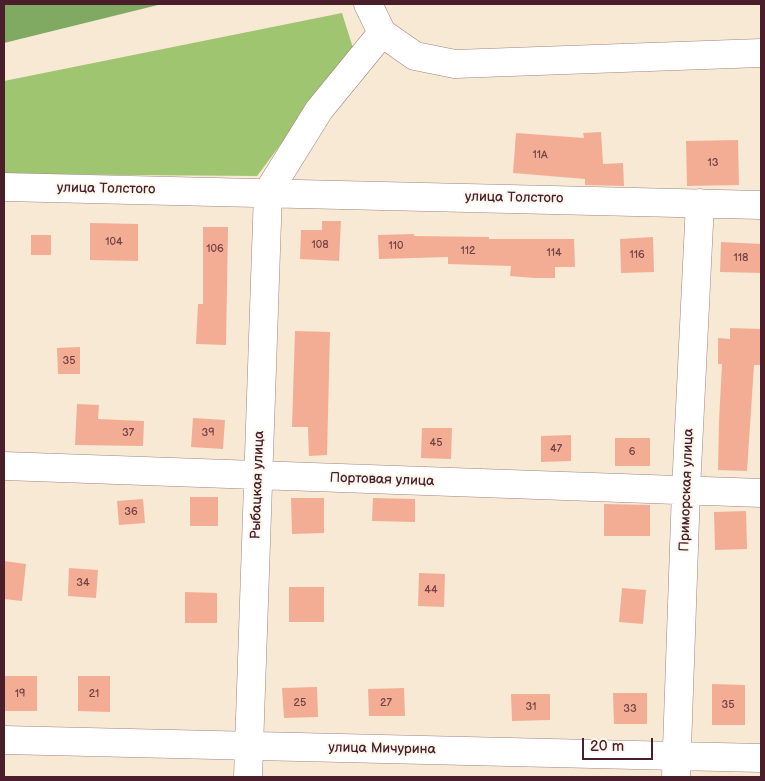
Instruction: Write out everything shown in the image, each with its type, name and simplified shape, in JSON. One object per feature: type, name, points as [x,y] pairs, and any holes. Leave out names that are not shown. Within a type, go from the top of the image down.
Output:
[{"type":"street","points":[[368,4],[382,33],[415,56],[455,64],[761,53]]},
{"type":"street","points":[[268,192],[319,110],[382,33]]},
{"type":"street","name":"улица Толстого","points":[[4,187],[761,205]]},
{"type":"street","name":"Рыбацкая улица","points":[[248,777],[268,192]]},
{"type":"street","name":"Приморская улица","points":[[676,767],[686,490],[700,203]]},
{"type":"street","name":"Портовая улица","points":[[4,466],[761,493]]},
{"type":"street","name":"улица Мичурина","points":[[4,740],[249,746],[676,767],[761,758]]},
{"type":"green space","points":[[4,4],[162,4],[4,43]]},
{"type":"green space","points":[[342,13],[353,48],[257,176],[4,174],[4,81]]},
{"type":"building","points":[[601,132],[603,164],[623,163],[624,186],[585,185],[585,179],[513,173],[516,133],[584,138],[583,133]]},
{"type":"building","points":[[738,140],[739,185],[687,186],[686,141]]},
{"type":"building","points":[[322,221],[341,221],[339,261],[300,259],[301,230],[322,230]]},
{"type":"building","points":[[90,223],[138,224],[138,261],[90,260]]},
{"type":"building","points":[[203,227],[228,227],[226,345],[196,344],[198,304],[203,304]]},
{"type":"building","points":[[414,234],[414,236],[489,237],[489,239],[574,239],[575,267],[555,267],[555,278],[534,278],[510,276],[511,266],[448,264],[448,257],[379,259],[378,235]]},
{"type":"building","points":[[31,235],[51,235],[51,255],[31,255]]},
{"type":"building","points":[[653,237],[654,272],[621,273],[620,239]]},
{"type":"building","points":[[721,242],[761,244],[761,273],[720,272]]},
{"type":"building","points":[[730,328],[761,329],[761,365],[754,365],[747,471],[718,470],[722,364],[718,364],[718,338],[730,339]]},
{"type":"building","points":[[295,331],[330,332],[327,455],[309,456],[308,427],[292,427]]},
{"type":"building","points":[[80,347],[80,374],[58,374],[57,348]]},
{"type":"building","points":[[77,404],[99,405],[98,419],[144,421],[143,446],[75,445]]},
{"type":"building","points":[[193,418],[225,420],[223,449],[191,447]]},
{"type":"building","points":[[422,428],[452,428],[451,459],[421,458]]},
{"type":"building","points":[[571,435],[571,461],[541,462],[541,436]]},
{"type":"building","points":[[615,438],[650,438],[650,466],[615,466]]},
{"type":"building","points":[[190,497],[218,497],[218,526],[190,526]]},
{"type":"building","points":[[291,498],[324,498],[324,533],[292,534]]},
{"type":"building","points":[[373,498],[415,499],[415,522],[372,521]]},
{"type":"building","points":[[143,499],[145,523],[119,525],[117,501]]},
{"type":"building","points":[[604,504],[650,505],[650,536],[604,536]]},
{"type":"building","points":[[746,511],[747,549],[715,550],[714,512]]},
{"type":"building","points":[[4,561],[26,564],[22,601],[4,599]]},
{"type":"building","points":[[69,568],[98,570],[96,598],[68,596]]},
{"type":"building","points":[[419,573],[445,574],[444,607],[418,606]]},
{"type":"building","points":[[289,587],[324,587],[324,622],[289,622]]},
{"type":"building","points":[[622,588],[646,590],[643,624],[619,622]]},
{"type":"building","points":[[185,592],[217,593],[217,623],[185,623]]},
{"type":"building","points":[[4,676],[37,676],[37,711],[4,711]]},
{"type":"building","points":[[78,676],[110,676],[110,712],[78,711]]},
{"type":"building","points":[[712,684],[745,685],[745,725],[712,725]]},
{"type":"building","points":[[317,687],[318,717],[284,718],[282,688]]},
{"type":"building","points":[[404,688],[405,716],[369,716],[368,689]]},
{"type":"building","points":[[613,693],[647,693],[647,724],[614,724]]},
{"type":"building","points":[[511,694],[550,694],[550,720],[512,721]]}]
